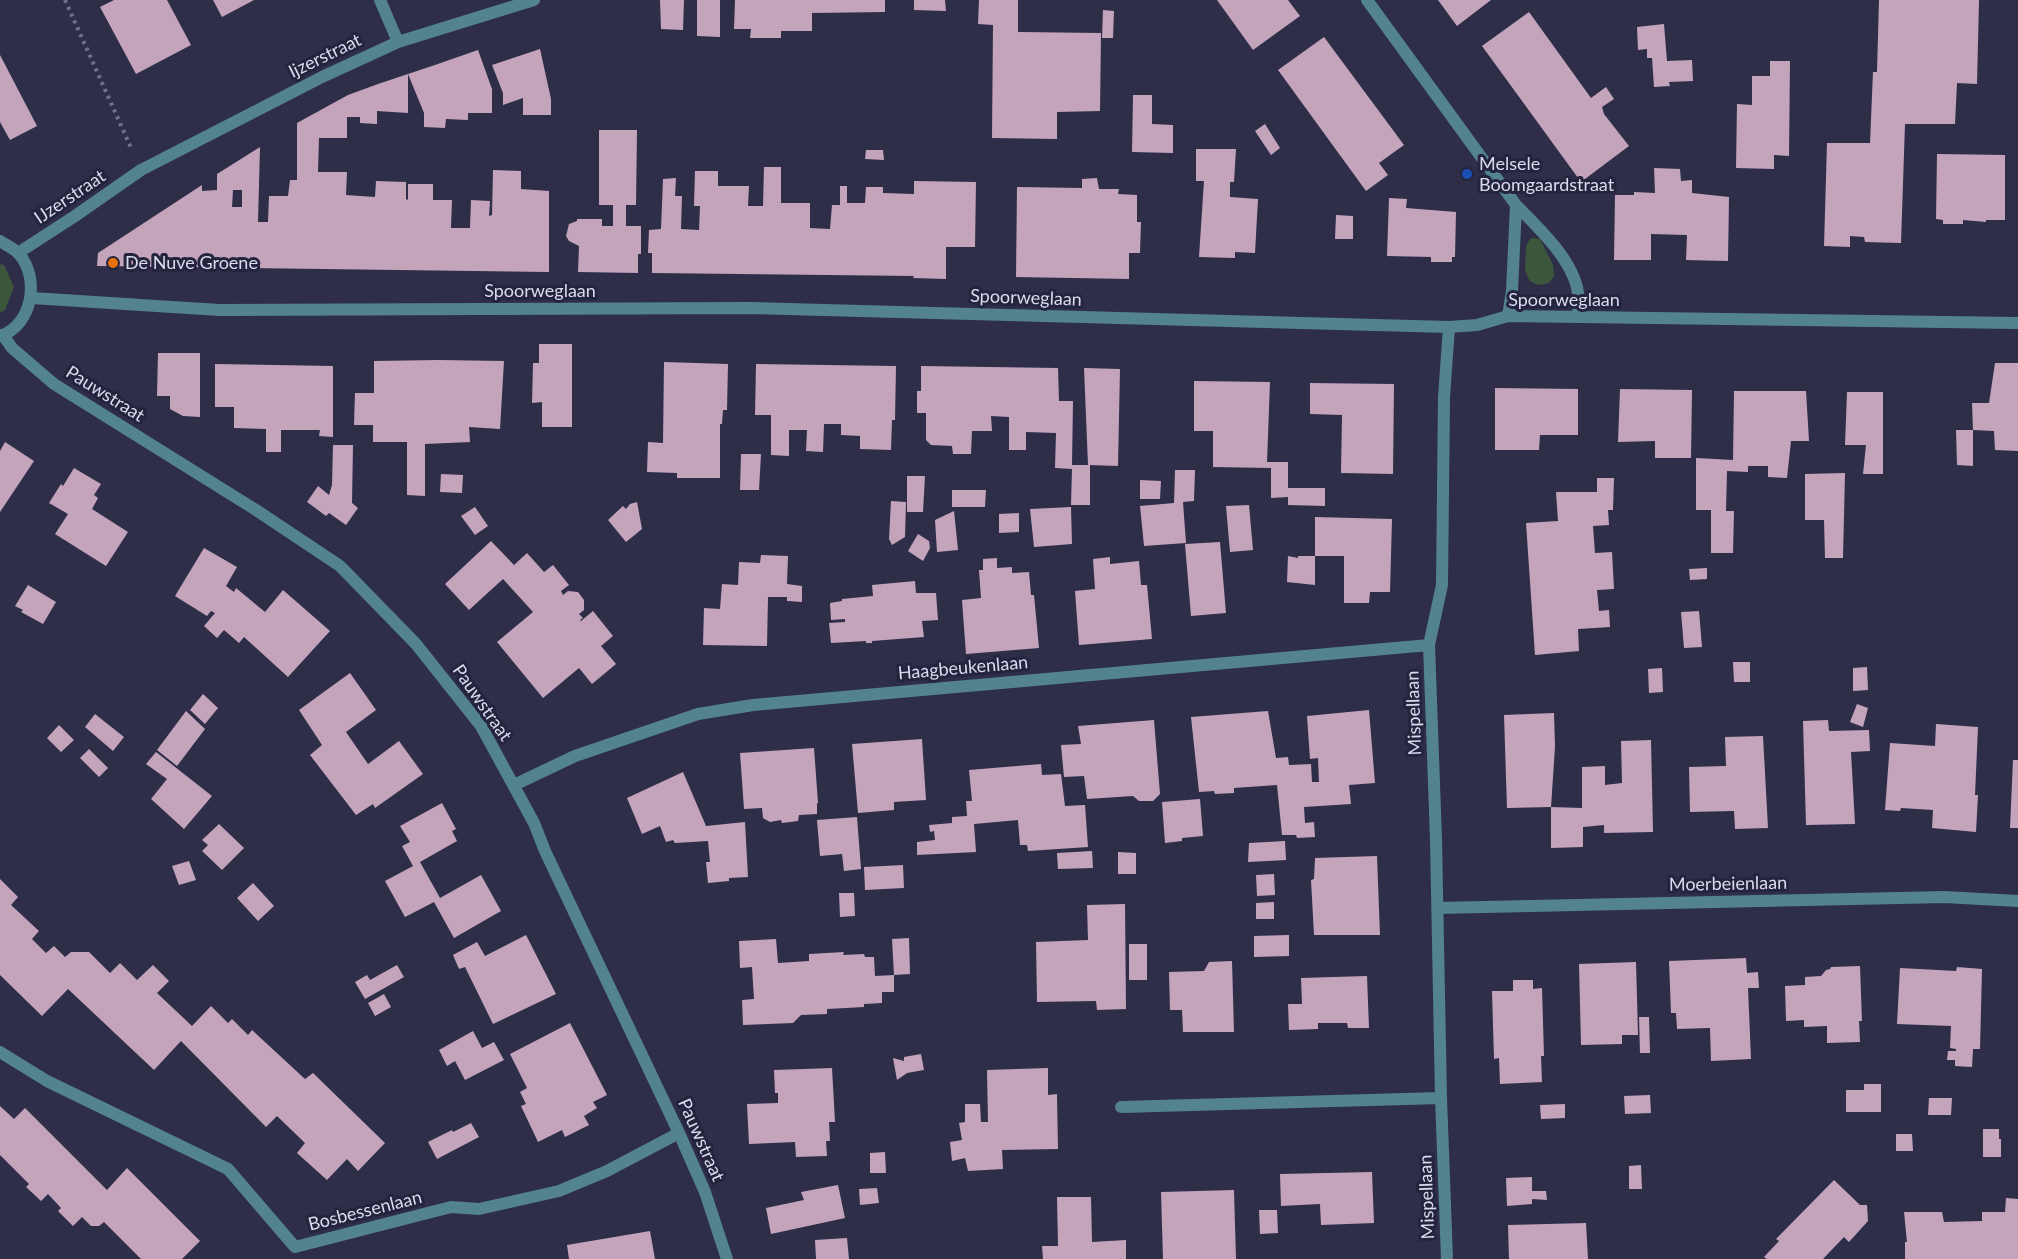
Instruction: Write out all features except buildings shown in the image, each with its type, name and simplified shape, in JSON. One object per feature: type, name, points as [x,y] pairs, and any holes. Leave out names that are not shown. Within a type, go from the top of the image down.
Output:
[{"type":"street","points":[[380,0],[398,42]]},
{"type":"street","name":"Ijzerstraat","points":[[141,170],[322,77],[398,42],[534,0]]},
{"type":"street","points":[[1367,0],[1516,205],[1544,232],[1569,268],[1578,292],[1578,316]]},
{"type":"street","name":"IJzerstraat","points":[[18,253],[141,170]]},
{"type":"street","points":[[1508,316],[1512,291],[1516,205]]},
{"type":"street","points":[[0,241],[18,253],[29,269],[32,298],[22,320],[2,335]]},
{"type":"street","name":"Spoorweglaan","points":[[32,298],[219,310],[751,308],[1449,327],[1477,325],[1508,316],[2018,323]]},
{"type":"street","name":"Mispellaan","points":[[1447,1259],[1429,645],[1442,585],[1444,397],[1449,327]]},
{"type":"street","name":"Pauwstraat","points":[[2,335],[12,348],[54,384],[256,510],[340,566],[416,644],[481,726],[514,785],[679,1133],[705,1192],[727,1259]]},
{"type":"street","name":"Haagbeukenlaan","points":[[514,785],[575,756],[698,714],[753,705],[1429,645]]},
{"type":"street","name":"Moerbeienlaan","points":[[1438,908],[1944,897],[2018,901]]},
{"type":"street","name":"Bosbessenlaan","points":[[0,1052],[47,1081],[228,1169],[296,1247],[451,1208],[479,1209],[559,1191],[607,1171],[679,1133]]},
{"type":"street","points":[[1121,1107],[1441,1098]]},
{"type":"path","points":[[65,0],[141,170]]},
{"type":"green space","points":[[1531,238],[1540,239],[1553,265],[1554,276],[1549,283],[1538,285],[1530,281],[1525,271],[1526,246]]},
{"type":"green space","points":[[0,264],[4,265],[14,287],[5,310],[0,313]]},
{"type":"place","name":"Melsele Boomgaardstraat","points":[[1467,174]]},
{"type":"place","name":"De Nuve Groene","points":[[113,263]]}]
